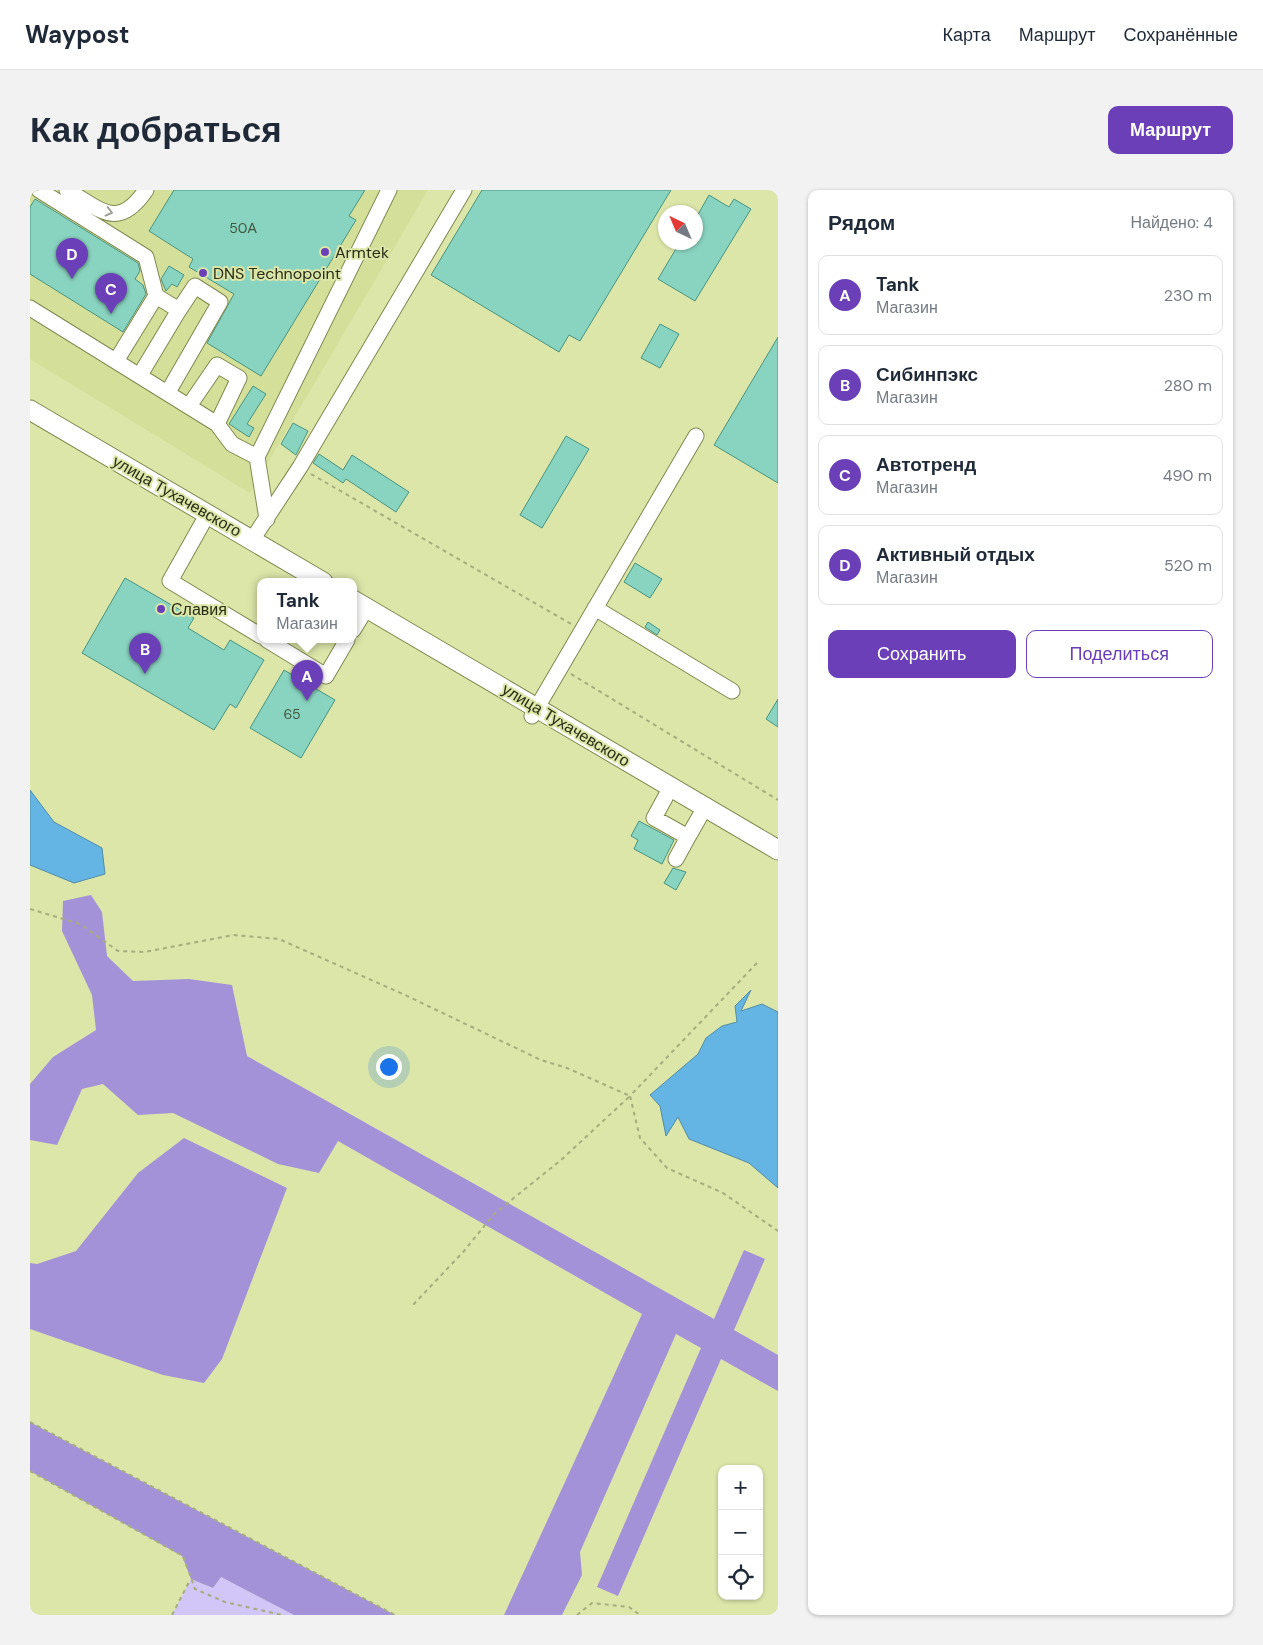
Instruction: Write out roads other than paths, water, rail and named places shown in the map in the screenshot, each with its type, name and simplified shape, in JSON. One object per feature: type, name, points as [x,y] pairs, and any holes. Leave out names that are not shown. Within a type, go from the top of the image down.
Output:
[{"type":"main road","name":"улица Тухачевского","points":[[30,410],[316,578]]},
{"type":"main road","name":"улица Тухачевского","points":[[30,423],[295,578]]},
{"type":"main road","name":"улица Тухачевского","points":[[357,616],[534,712],[778,850]]},
{"type":"main road","name":"улица Тухачевского","points":[[534,712],[666,796],[778,862]]},
{"type":"street","points":[[30,194],[38,190],[146,257],[156,296],[179,310]]},
{"type":"street","points":[[67,190],[106,213],[115,214],[127,212],[146,190]]},
{"type":"street","points":[[267,519],[257,456],[359,238],[389,190]]},
{"type":"street","points":[[252,540],[300,467],[464,190]]},
{"type":"street","points":[[140,375],[194,286],[220,302],[168,392]]},
{"type":"street","points":[[116,361],[156,296]]},
{"type":"street","points":[[30,308],[168,392],[217,424],[232,444],[257,456]]},
{"type":"street","points":[[189,406],[217,364],[239,378],[217,424]]},
{"type":"street","points":[[534,712],[696,436]]},
{"type":"street","points":[[202,524],[170,581],[257,634]]},
{"type":"street","points":[[595,608],[732,691]]},
{"type":"street","points":[[272,643],[326,676],[346,643]]},
{"type":"street","points":[[666,796],[654,818],[688,837]]},
{"type":"street","points":[[676,859],[700,816]]},
{"type":"water","points":[[30,790],[54,822],[102,848],[105,874],[74,883],[30,865]]},
{"type":"water","points":[[751,990],[741,1011],[762,1004],[778,1012],[778,1188],[749,1163],[689,1139],[678,1117],[666,1136],[660,1106],[650,1095],[698,1054],[706,1038],[722,1026],[737,1022],[735,1006]]},
{"type":"place","name":"Armtek","points":[[325,252]]},
{"type":"place","name":"DNS Technopoint","points":[[203,273]]},
{"type":"place","name":"Активный отдых","points":[[72,279]]},
{"type":"place","name":"Автотренд","points":[[111,314]]},
{"type":"place","name":"Славия","points":[[161,609]]},
{"type":"place","name":"Сибинпэкс","points":[[145,674]]},
{"type":"place","name":"Tank","points":[[307,701]]}]
